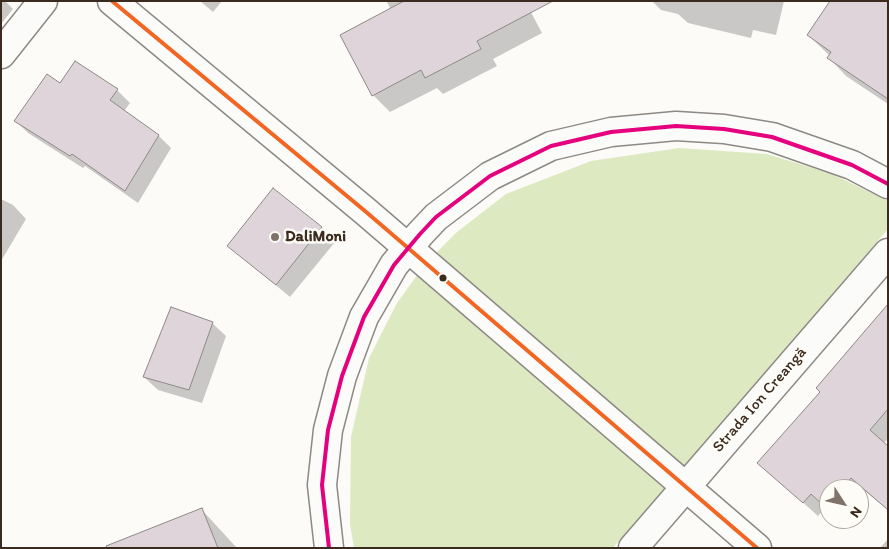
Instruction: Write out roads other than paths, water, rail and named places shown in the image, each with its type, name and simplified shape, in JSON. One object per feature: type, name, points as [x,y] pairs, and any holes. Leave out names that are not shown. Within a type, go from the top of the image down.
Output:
[{"type":"street","points":[[1,54],[42,1]]},
{"type":"street","points":[[112,1],[408,248],[757,548]]},
{"type":"street","points":[[329,548],[322,486],[328,430],[342,376],[364,317],[394,265],[408,248],[436,217],[490,176],[551,146],[611,132],[676,126],[724,129],[772,137],[852,165],[888,184]]},
{"type":"street","name":"Strada Ion Creangă","points":[[633,548],[888,253]]},
{"type":"place","name":"DaliMoni","points":[[275,237]]}]
